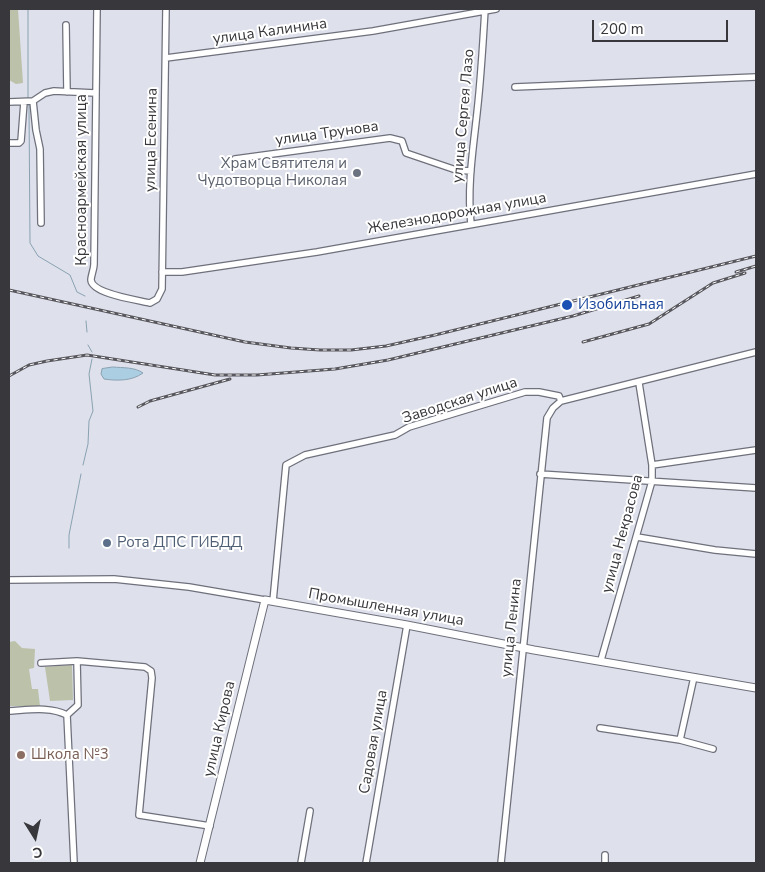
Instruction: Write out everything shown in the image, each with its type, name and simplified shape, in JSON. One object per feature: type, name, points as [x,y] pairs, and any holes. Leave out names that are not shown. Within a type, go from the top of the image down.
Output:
[{"type":"main road","name":"Промышленная улица","points":[[265,600],[756,688]]},
{"type":"main road","name":"улица Кирова","points":[[200,863],[265,600]]},
{"type":"street","name":"Красноармейская улица","points":[[97,9],[94,264],[91,280],[94,286],[103,292],[150,303],[157,299],[162,290],[162,272]]},
{"type":"street","name":"улица Есенина","points":[[162,272],[166,9]]},
{"type":"street","name":"улица Калинина","points":[[166,58],[373,30],[496,9]]},
{"type":"street","name":"улица Сергея Лазо","points":[[471,224],[471,171],[485,10]]},
{"type":"street","points":[[66,25],[67,92]]},
{"type":"street","points":[[515,87],[756,77]]},
{"type":"street","points":[[9,102],[33,101],[45,93],[95,93]]},
{"type":"street","points":[[33,101],[40,150],[41,223]]},
{"type":"street","points":[[9,144],[20,143],[21,141],[24,102]]},
{"type":"street","name":"улица Трунова","points":[[235,159],[390,138],[402,141],[406,154],[456,170],[471,171]]},
{"type":"street","name":"Железнодорожная улица","points":[[162,272],[182,272],[317,252],[756,174]]},
{"type":"street","points":[[561,401],[756,352]]},
{"type":"street","name":"улица Некрасова","points":[[601,660],[652,481],[652,465],[640,382]]},
{"type":"street","name":"Заводская улица","points":[[273,601],[286,465],[306,455],[395,436],[409,427],[526,392],[539,392],[559,396],[561,401]]},
{"type":"street","name":"улица Ленина","points":[[501,863],[547,418],[553,408],[561,401]]},
{"type":"street","points":[[652,465],[756,450]]},
{"type":"street","points":[[540,474],[756,488]]},
{"type":"street","points":[[637,536],[714,550],[756,554]]},
{"type":"street","name":"Промышленная улица","points":[[9,580],[114,579],[189,587],[265,600]]},
{"type":"street","name":"Садовая улица","points":[[366,863],[407,624]]},
{"type":"street","points":[[67,715],[78,705],[76,661]]},
{"type":"street","points":[[41,663],[76,661],[145,667],[151,671],[152,678],[139,815],[210,826]]},
{"type":"street","points":[[680,740],[694,677]]},
{"type":"street","points":[[9,710],[51,710],[67,715]]},
{"type":"street","points":[[67,715],[74,863]]},
{"type":"street","points":[[600,728],[680,740],[713,749]]},
{"type":"street","points":[[302,863],[310,811]]},
{"type":"street","points":[[605,855],[605,863]]},
{"type":"green space","points":[[9,9],[18,9],[23,83],[16,84],[9,80]]},
{"type":"green space","points":[[15,641],[22,648],[35,649],[34,668],[29,669],[32,689],[38,689],[40,706],[9,706],[9,642]]},
{"type":"green space","points":[[72,665],[73,700],[50,701],[45,667]]},
{"type":"water","points":[[113,367],[133,369],[143,373],[134,378],[124,380],[104,379],[101,374],[102,369]]},
{"type":"waterway","points":[[28,9],[28,98]]},
{"type":"waterway","points":[[29,105],[30,243],[38,256],[70,275],[77,292],[85,296]]},
{"type":"waterway","points":[[86,321],[87,332]]},
{"type":"waterway","points":[[88,345],[92,352]]},
{"type":"waterway","points":[[83,465],[88,444],[89,421],[93,411],[89,374],[92,359]]},
{"type":"waterway","points":[[69,548],[69,535],[81,474]]},
{"type":"railway","points":[[9,290],[245,342],[291,348],[351,350],[386,346],[435,335],[756,256]]},
{"type":"railway","points":[[736,272],[756,266]]},
{"type":"railway","points":[[583,342],[649,324],[713,283],[745,273]]},
{"type":"railway","points":[[9,376],[29,365],[87,355],[215,375],[257,375],[335,369],[388,360],[573,316],[639,296]]},
{"type":"railway","points":[[138,407],[150,401],[230,379]]},
{"type":"place","name":"Храм Святителя и Чудотворца Николая","points":[[357,173]]},
{"type":"place","name":"Изобильная","points":[[567,305]]},
{"type":"place","name":"Рота ДПС ГИБДД","points":[[107,543]]},
{"type":"place","name":"Школа №3","points":[[21,755]]}]
